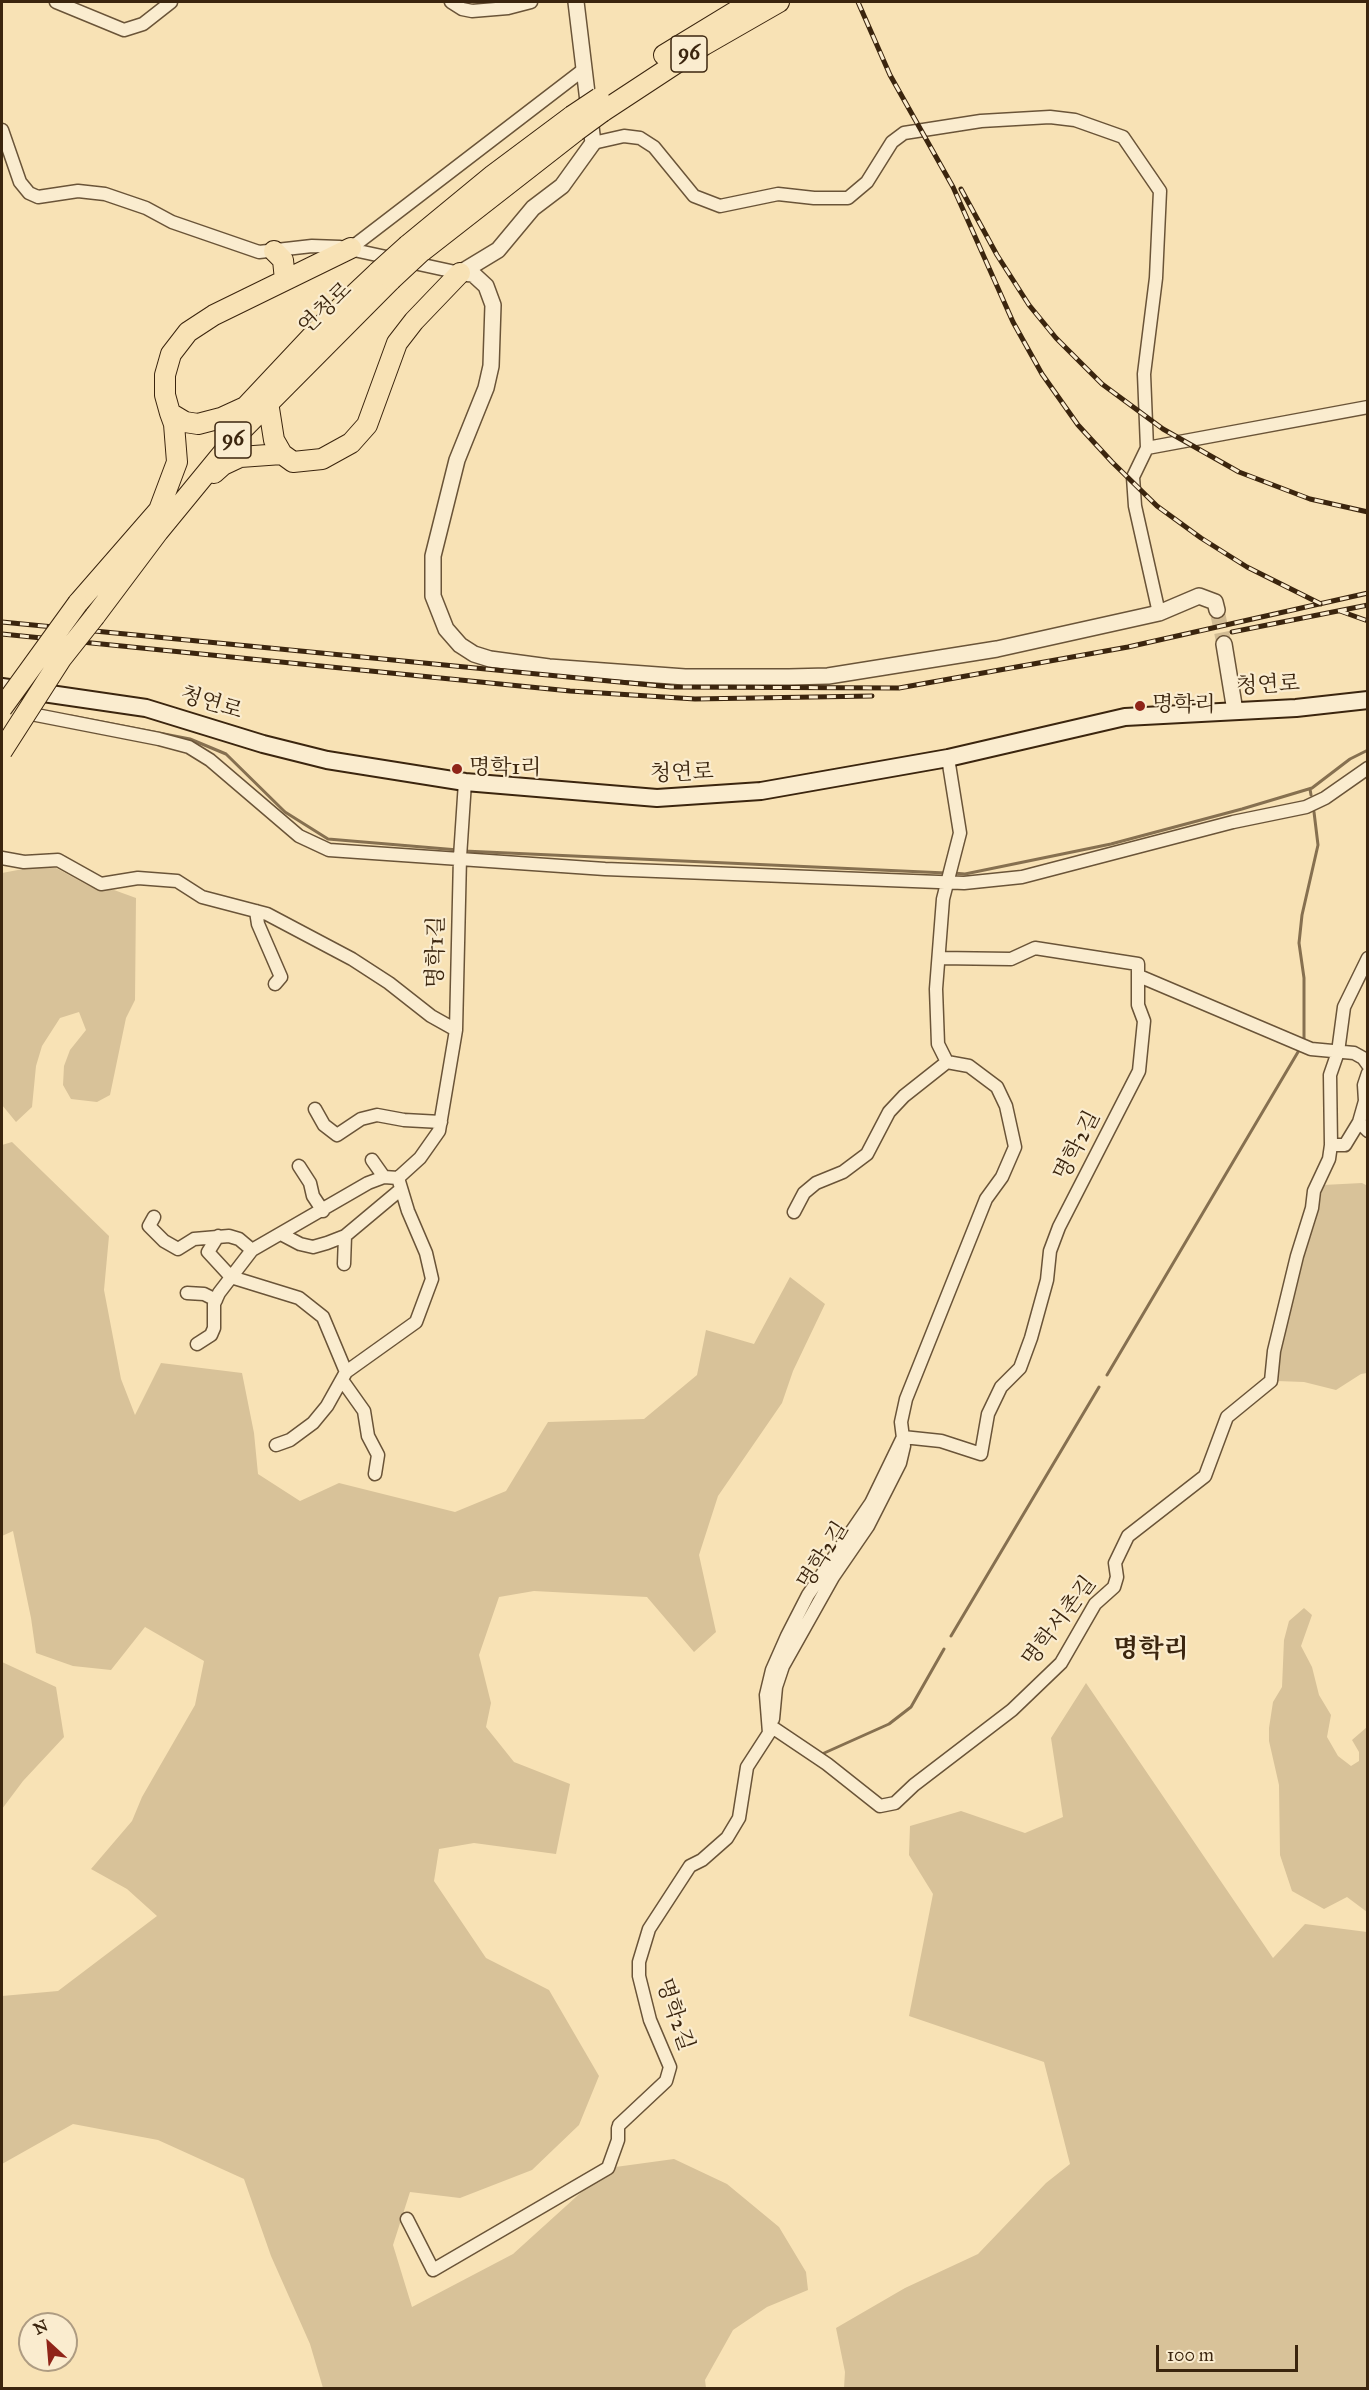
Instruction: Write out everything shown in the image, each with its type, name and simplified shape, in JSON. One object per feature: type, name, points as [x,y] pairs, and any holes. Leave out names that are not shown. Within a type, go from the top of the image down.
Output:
[{"type":"highway","name":"연청로","points":[[2,708],[78,603],[245,407],[327,320],[574,124],[696,34],[751,2]]},
{"type":"highway","name":"연청로","points":[[601,105],[779,2]]},
{"type":"highway","points":[[159,510],[177,462],[174,424],[165,395],[165,375],[171,354],[188,332],[214,315],[351,248]]},
{"type":"highway","points":[[274,251],[283,260],[285,280]]},
{"type":"highway","points":[[268,402],[274,440],[282,454],[293,462],[322,459],[351,443],[367,425],[397,343],[460,273]]},
{"type":"highway","name":"연청로","points":[[2,751],[62,659],[181,503],[268,402],[384,276]]},
{"type":"highway","points":[[170,413],[185,422],[198,424],[221,418],[245,407]]},
{"type":"highway","points":[[181,503],[223,465],[240,457],[282,454]]},
{"type":"main road","name":"청연로","points":[[2,687],[146,708],[263,744],[327,760],[465,782],[617,796],[701,797],[761,791],[948,758],[1125,717],[1368,700]]},
{"type":"street","points":[[56,2],[124,30],[143,24],[171,2]]},
{"type":"street","points":[[451,2],[462,9],[472,11],[508,8],[531,2]]},
{"type":"street","points":[[576,2],[593,143]]},
{"type":"street","points":[[351,248],[583,70]]},
{"type":"street","points":[[460,273],[498,250],[533,208],[562,186],[593,143],[624,136],[640,138],[654,147],[694,196],[720,206],[778,194],[814,198],[848,198],[867,182],[892,142],[904,133],[981,121],[1050,117],[1074,120],[1123,137],[1160,191],[1156,278],[1143,374],[1147,447],[1133,477],[1135,506],[1159,612]]},
{"type":"street","points":[[2,130],[20,182],[29,193],[45,197],[78,191],[105,194],[138,204],[172,222],[249,249],[274,251],[312,246],[351,248],[473,274],[486,286],[493,305],[491,366],[448,489],[433,556],[432,580],[433,596],[446,629],[460,645],[474,654],[510,663],[627,673],[744,679],[818,676],[955,657],[1159,612],[1199,596],[1215,602],[1217,610]]},
{"type":"street","points":[[1147,447],[1368,407]]},
{"type":"street","points":[[1224,644],[1235,711]]},
{"type":"street","points":[[26,713],[189,747],[210,760],[299,836],[329,850],[460,857],[605,869],[948,879],[1022,877],[1233,822],[1306,807],[1325,798],[1368,768]]},
{"type":"street","points":[[794,1212],[804,1193],[816,1184],[843,1172],[867,1154],[889,1112],[904,1096],[947,1062],[938,1044],[937,1027],[940,920],[951,862],[960,833],[948,758]]},
{"type":"street","name":"명학1길","points":[[281,1234],[300,1244],[313,1247],[345,1236],[394,1198],[399,1184],[439,1131],[456,1030],[460,857],[465,782]]},
{"type":"street","points":[[2,858],[24,862],[58,860],[100,884],[138,878],[177,881],[202,897],[267,914],[352,959],[389,983],[440,1022],[456,1030]]},
{"type":"street","points":[[256,911],[258,924],[281,977],[275,984]]},
{"type":"street","points":[[939,958],[1011,959],[1035,948],[1138,964],[1139,976],[1311,1049],[1354,1053],[1363,1058],[1368,1065]]},
{"type":"street","name":"명학서촌길","points":[[770,1726],[827,1764],[880,1806],[895,1803],[914,1785],[1012,1710],[1061,1663],[1095,1604],[1114,1587],[1117,1577],[1115,1563],[1128,1536],[1205,1476],[1227,1417],[1271,1381],[1274,1351],[1297,1256],[1310,1217],[1314,1191],[1329,1159],[1331,1145],[1330,1075],[1338,1052],[1344,1007],[1368,958]]},
{"type":"street","name":"명학2길","points":[[903,1437],[941,1441],[981,1454],[987,1414],[1001,1387],[1020,1368],[1031,1338],[1047,1280],[1050,1251],[1059,1227],[1139,1071],[1144,1022],[1138,1005],[1139,976]]},
{"type":"street","name":"명학2길","points":[[407,2219],[433,2270],[608,2168],[618,2140],[619,2126],[666,2081],[670,2067],[662,2042],[650,2020],[639,1976],[639,1962],[649,1929],[690,1866],[727,1838],[739,1818],[747,1767],[769,1733],[783,1666],[888,1489],[900,1463],[904,1411],[914,1377],[986,1199],[1002,1177],[1015,1147],[1006,1106],[996,1087],[969,1066],[947,1062]]},
{"type":"street","points":[[1331,1145],[1345,1145],[1363,1127],[1364,1085],[1368,1073]]},
{"type":"street","points":[[315,1109],[324,1125],[337,1135],[361,1119],[377,1115],[404,1120],[441,1122]]},
{"type":"street","points":[[276,1445],[290,1440],[313,1423],[344,1376],[416,1322],[432,1279],[426,1252],[399,1184],[384,1177],[372,1160]]},
{"type":"street","points":[[299,1166],[323,1211]]},
{"type":"street","points":[[197,1344],[211,1335],[216,1300],[252,1250],[384,1177]]},
{"type":"street","points":[[154,1217],[149,1226],[164,1241],[178,1249],[194,1239],[218,1236],[239,1239],[252,1250]]},
{"type":"street","points":[[218,1236],[208,1252],[231,1277],[299,1298],[322,1317],[344,1376],[364,1411],[368,1436],[378,1455],[375,1474]]},
{"type":"street","points":[[344,1264],[345,1236]]},
{"type":"street","points":[[187,1293],[204,1294],[216,1300]]},
{"type":"shaded area","points":[[39,866],[56,868],[91,887],[114,890],[136,898],[135,1000],[126,1018],[110,1095],[97,1102],[71,1099],[63,1085],[64,1066],[70,1050],[86,1030],[79,1012],[60,1018],[42,1046],[36,1066],[32,1107],[16,1122],[2,1105],[2,873]]},
{"type":"shaded area","points":[[12,1142],[109,1236],[104,1290],[121,1379],[135,1415],[161,1363],[242,1373],[254,1433],[258,1474],[300,1501],[339,1483],[455,1512],[506,1491],[548,1422],[644,1419],[697,1375],[706,1330],[754,1344],[790,1277],[825,1304],[793,1371],[782,1403],[718,1496],[699,1555],[716,1632],[694,1652],[647,1597],[534,1591],[499,1597],[479,1655],[491,1703],[486,1727],[514,1762],[570,1784],[556,1854],[474,1843],[439,1849],[434,1881],[486,1958],[549,1990],[599,2076],[579,2125],[532,2170],[460,2198],[410,2192],[393,2245],[412,2307],[513,2254],[608,2168],[674,2159],[727,2184],[779,2227],[806,2272],[808,2290],[767,2307],[733,2330],[705,2380],[706,2388],[323,2388],[310,2344],[271,2256],[244,2179],[158,2140],[73,2124],[2,2164],[2,1996],[58,1991],[157,1916],[127,1889],[91,1869],[132,1821],[142,1797],[195,1705],[204,1661],[145,1627],[111,1670],[73,1666],[36,1653],[13,1531],[2,1536],[2,1145]]},
{"type":"shaded area","points":[[1362,1183],[1368,1186],[1367,1373],[1361,1374],[1336,1390],[1304,1382],[1277,1381],[1279,1361],[1301,1263],[1315,1223],[1323,1185]]},
{"type":"shaded area","points":[[1304,1608],[1312,1615],[1301,1646],[1312,1667],[1319,1695],[1331,1715],[1327,1737],[1338,1756],[1351,1766],[1359,1761],[1359,1752],[1352,1740],[1367,1727],[1367,1912],[1347,1897],[1324,1909],[1292,1891],[1280,1855],[1279,1785],[1269,1741],[1269,1728],[1273,1702],[1282,1687],[1284,1640],[1289,1621]]},
{"type":"shaded area","points":[[2,1662],[56,1687],[64,1737],[23,1781],[2,1809]]},
{"type":"shaded area","points":[[1086,1683],[1273,1958],[1305,1924],[1367,1932],[1367,2388],[844,2388],[845,2372],[836,2328],[905,2288],[978,2254],[1046,2183],[1070,2164],[1044,2062],[909,2016],[933,1894],[909,1855],[910,1826],[961,1811],[1025,1833],[1063,1817],[1051,1738]]},
{"type":"waterway","points":[[71,716],[190,739],[226,754],[285,812],[328,839],[458,850]]},
{"type":"waterway","points":[[953,873],[965,874],[1111,844],[1242,809],[1312,788],[1350,759],[1368,750]]},
{"type":"waterway","points":[[1310,789],[1311,795]]},
{"type":"waterway","points":[[1304,1040],[1304,978],[1299,943],[1302,915],[1318,845],[1314,812]]},
{"type":"waterway","points":[[464,851],[946,873]]},
{"type":"waterway","points":[[1107,1375],[1298,1052]]},
{"type":"waterway","points":[[951,1636],[1099,1387]]},
{"type":"waterway","points":[[822,1754],[889,1724],[911,1707],[944,1649]]},
{"type":"tunnel","points":[[1217,610],[1224,644]]},
{"type":"railway","points":[[858,2],[890,75],[953,187],[1013,322],[1042,374],[1078,425],[1157,506],[1201,538],[1247,567],[1321,604]]},
{"type":"railway","points":[[961,189],[997,255],[1029,305],[1056,338],[1102,384],[1163,429],[1239,472],[1310,499],[1368,512]]},
{"type":"railway","points":[[2,622],[671,687],[899,688],[1128,647],[1368,593]]},
{"type":"railway","points":[[1232,632],[1368,605]]},
{"type":"railway","points":[[1340,611],[1368,621]]},
{"type":"railway","points":[[2,634],[570,691],[695,699],[872,696]]},
{"type":"place","name":"명학리","points":[[1140,706]]},
{"type":"place","name":"명학1리","points":[[457,769]]},
{"type":"district","name":"명학리","points":[[1151,1651]]}]
